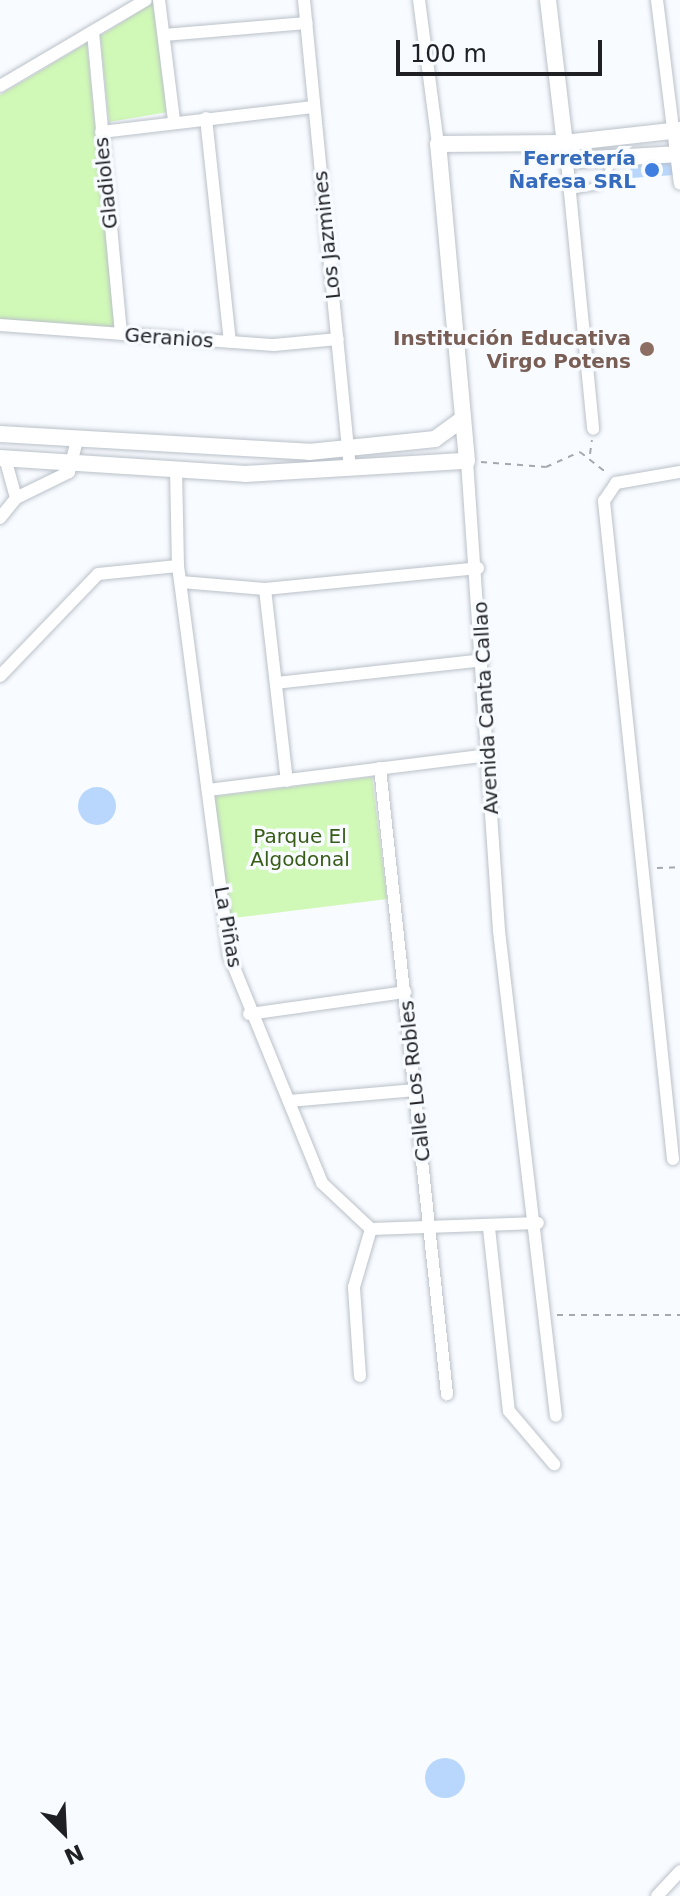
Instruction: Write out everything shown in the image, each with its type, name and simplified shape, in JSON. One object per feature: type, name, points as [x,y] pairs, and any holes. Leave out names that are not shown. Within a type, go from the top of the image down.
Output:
[{"type":"street","points":[[0,86],[146,0]]},
{"type":"street","points":[[159,0],[174,120]]},
{"type":"street","name":"Los Jazmines","points":[[304,0],[350,469]]},
{"type":"street","name":"Avenida Canta Callao","points":[[419,0],[438,144],[478,568],[499,931],[538,1223],[556,1416]]},
{"type":"street","points":[[548,0],[593,429]]},
{"type":"street","points":[[657,0],[677,130],[680,184]]},
{"type":"street","points":[[164,35],[306,23]]},
{"type":"street","name":"Gladioles","points":[[93,32],[121,334]]},
{"type":"street","points":[[101,132],[174,120],[314,107]]},
{"type":"street","points":[[206,118],[230,342]]},
{"type":"street","points":[[438,144],[564,143],[677,130]]},
{"type":"street","points":[[564,143],[578,160],[678,154]]},
{"type":"street","name":"Geranios","points":[[0,325],[230,342],[338,339]]},
{"type":"street","points":[[0,434],[226,453],[349,448],[435,439],[463,419]]},
{"type":"street","points":[[0,518],[16,498],[53,483],[75,461],[77,441]]},
{"type":"street","points":[[16,498],[2,458],[176,470],[350,469],[467,461]]},
{"type":"street","name":"La Piñas","points":[[176,470],[178,566],[229,955],[249,1014],[322,1183],[371,1229]]},
{"type":"street","points":[[673,1159],[640,869],[604,501],[616,483],[680,472]]},
{"type":"street","points":[[0,676],[98,574],[178,566]]},
{"type":"street","points":[[181,582],[265,589],[478,568]]},
{"type":"street","points":[[265,589],[287,781]]},
{"type":"street","points":[[276,683],[483,660]]},
{"type":"street","points":[[208,790],[489,755]]},
{"type":"street","name":"Calle Los Robles","points":[[380,768],[432,1231],[447,1394]]},
{"type":"street","points":[[249,1014],[405,992]]},
{"type":"street","points":[[289,1101],[416,1090]]},
{"type":"street","points":[[360,1376],[354,1287],[371,1229],[432,1231],[538,1223]]},
{"type":"street","points":[[489,1228],[509,1411],[554,1464]]},
{"type":"street","points":[[657,1896],[680,1871]]},
{"type":"lane","points":[[570,191],[606,181],[614,158]]},
{"type":"path","points":[[467,461],[546,467],[580,452],[616,483]]},
{"type":"path","points":[[640,869],[680,867]]},
{"type":"path","points":[[547,1315],[680,1315]]},
{"type":"green space","points":[[156,1],[168,112],[109,122],[100,36]]},
{"type":"green space","points":[[87,43],[115,327],[0,319],[0,95]]},
{"type":"green space","name":"Parque El Algodonal","points":[[372,777],[387,899],[229,918],[214,796]]},
{"type":"building","name":"Ferretería Ñafesa SRL","points":[[673,160],[674,175],[631,178],[630,163]]},
{"type":"building","points":[[97,787],[110,793],[116,806],[110,819],[97,825],[84,819],[78,806],[84,793]]},
{"type":"building","points":[[445,1758],[459,1764],[465,1778],[459,1792],[445,1798],[431,1792],[425,1778],[431,1764]]},
{"type":"place","name":"Ferretería Ñafesa SRL","points":[[652,170]]},
{"type":"place","name":"Institución Educativa Virgo Potens","points":[[647,349]]}]
